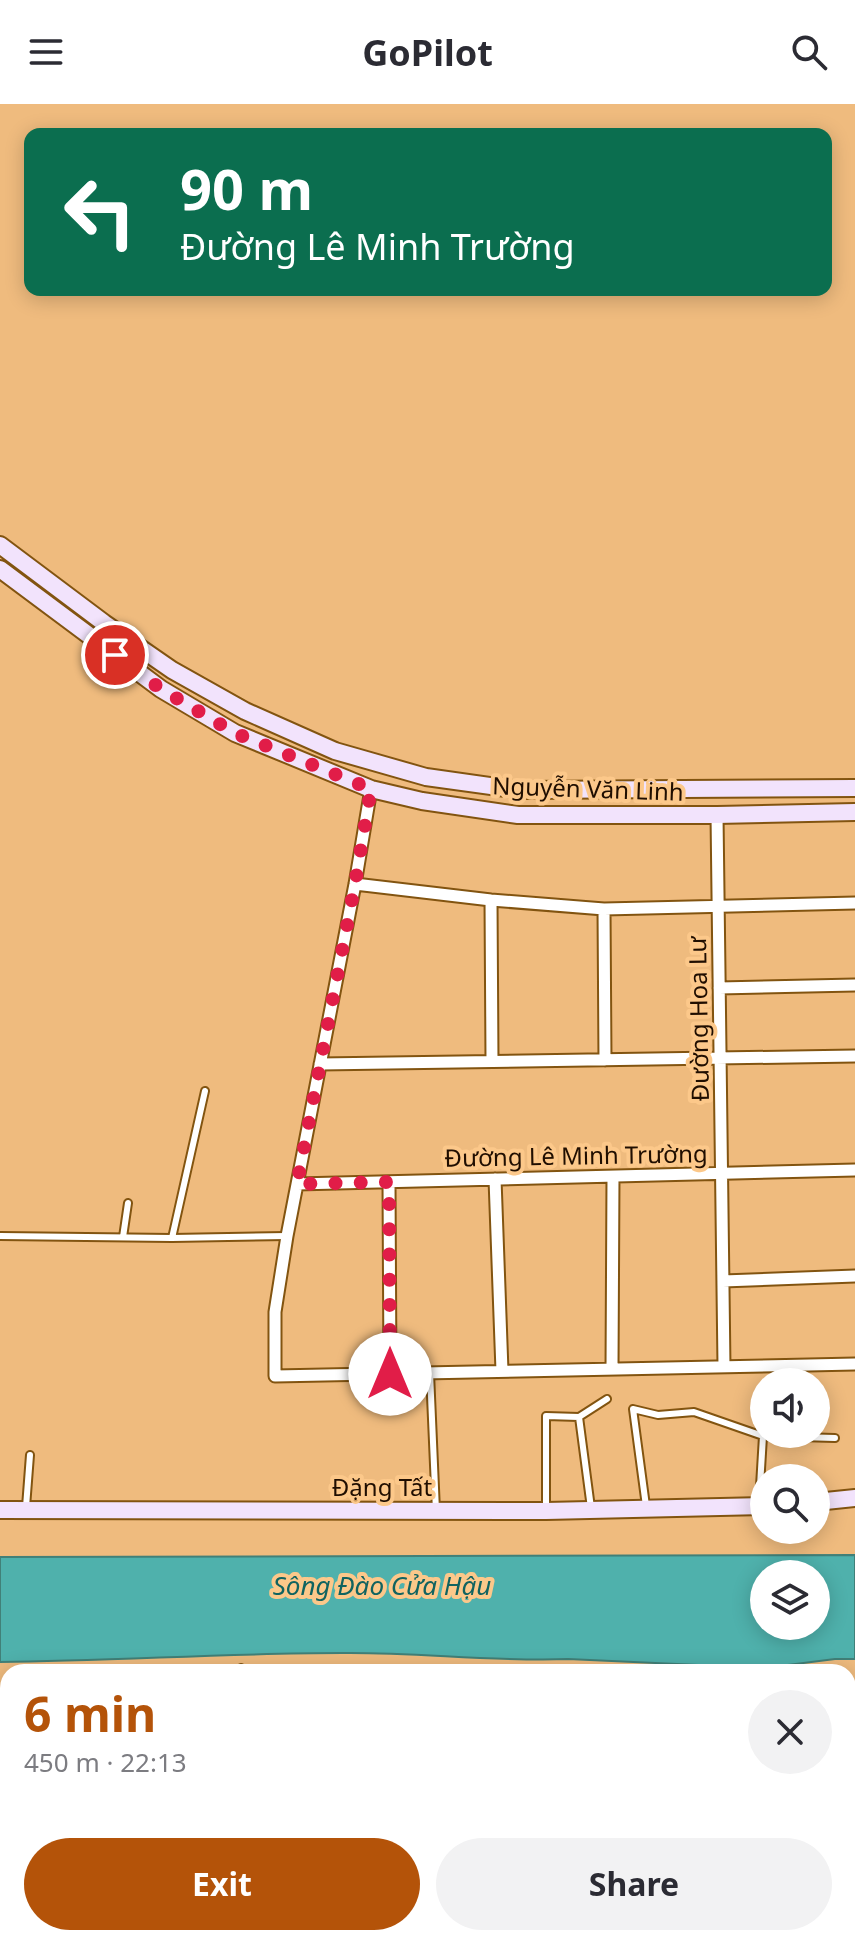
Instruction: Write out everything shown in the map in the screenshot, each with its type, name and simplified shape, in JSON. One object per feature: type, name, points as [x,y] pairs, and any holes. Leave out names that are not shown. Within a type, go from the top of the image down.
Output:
[{"type":"main road","name":"Nguyễn Văn Linh","points":[[0,545],[172,670],[245,711],[335,751],[426,777],[519,790],[855,788]]},
{"type":"main road","name":"Nguyễn Văn Linh","points":[[0,569],[161,689],[235,733],[371,789],[422,801],[518,815],[855,812]]},
{"type":"main road","points":[[235,733],[245,711]]},
{"type":"main road","points":[[659,790],[659,815]]},
{"type":"main road","points":[[830,1501],[855,1498]]},
{"type":"main road","name":"Đặng Tất","points":[[0,1510],[546,1511],[750,1506]]},
{"type":"street","points":[[371,789],[287,1236],[275,1312],[275,1376],[855,1364]]},
{"type":"street","name":"Đường Hoa Lư","points":[[717,815],[724,1367]]},
{"type":"street","points":[[355,884],[604,909],[855,903]]},
{"type":"street","points":[[491,900],[492,1061]]},
{"type":"street","points":[[604,909],[605,1060]]},
{"type":"street","points":[[719,988],[855,985]]},
{"type":"street","points":[[320,1064],[855,1056]]},
{"type":"street","name":"Đường Lê Minh Trường","points":[[297,1184],[855,1170]]},
{"type":"street","points":[[612,1369],[613,1177]]},
{"type":"street","points":[[495,1179],[502,1371]]},
{"type":"street","points":[[389,1182],[390,1374]]},
{"type":"street","points":[[723,1281],[855,1276]]},
{"type":"lane","points":[[172,1238],[205,1091]]},
{"type":"lane","points":[[123,1237],[128,1203]]},
{"type":"lane","points":[[0,1236],[287,1236]]},
{"type":"lane","points":[[430,1373],[436,1511]]},
{"type":"lane","points":[[546,1511],[546,1416],[579,1417],[607,1399]]},
{"type":"lane","points":[[646,1510],[633,1409],[658,1415],[694,1412],[750,1431]]},
{"type":"lane","points":[[579,1417],[591,1510]]},
{"type":"lane","points":[[830,1438],[835,1438]]},
{"type":"lane","points":[[26,1510],[30,1455]]},
{"type":"water","name":"Sông Đào Cửa Hậu","points":[[855,1555],[855,1659],[796,1664],[677,1664],[370,1653],[0,1662],[0,1557]]},
{"type":"route","points":[[115,655],[161,689],[235,733],[371,789],[297,1184],[389,1182],[390,1374]]}]
